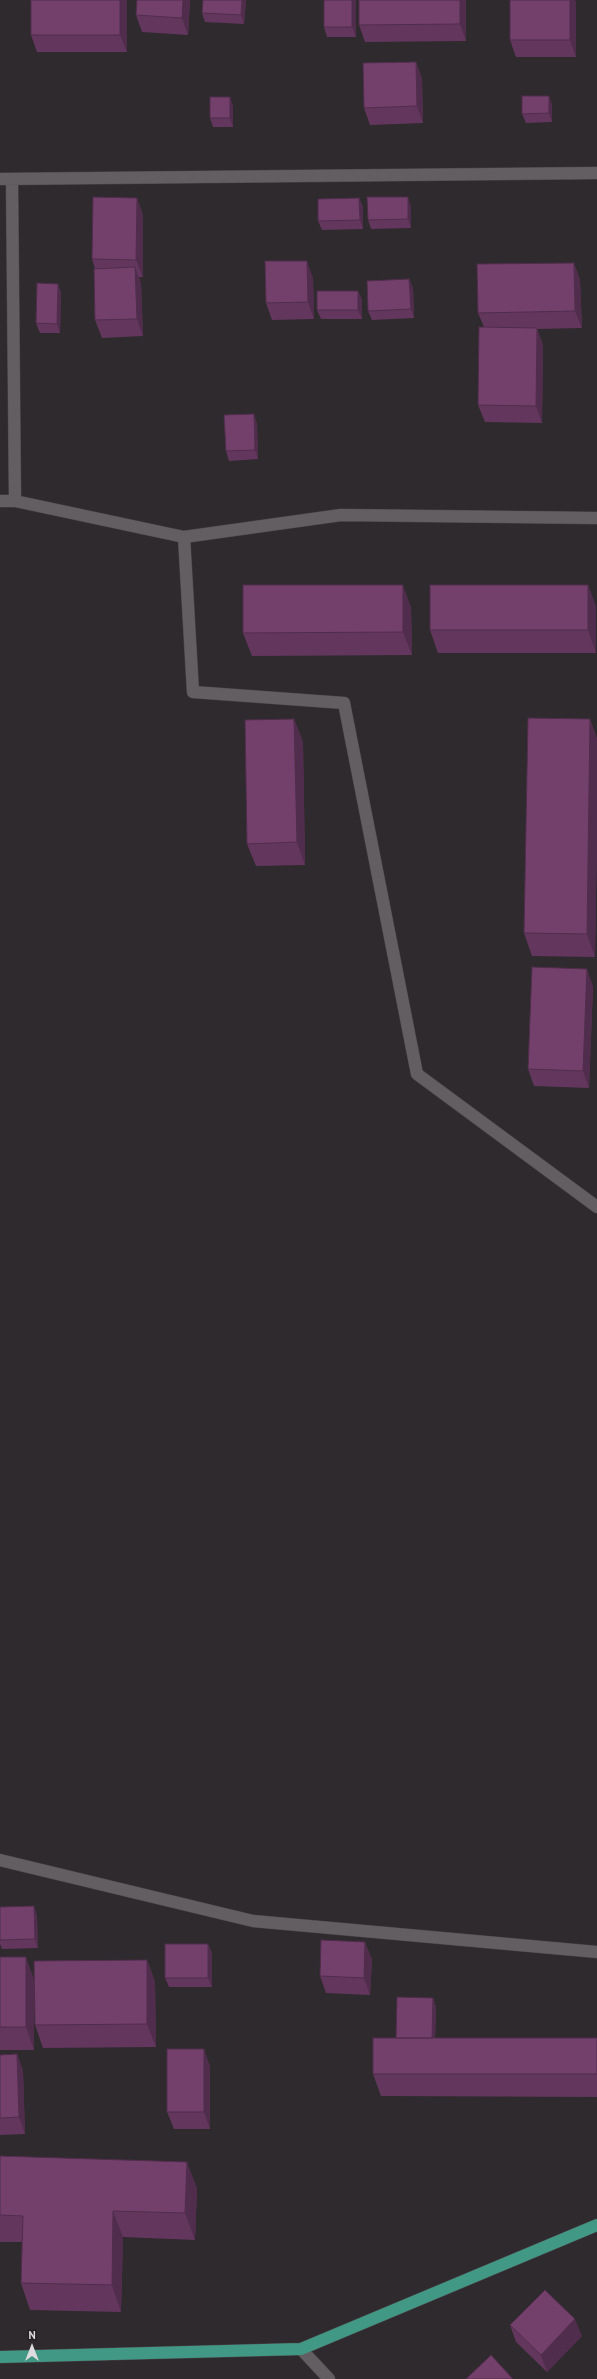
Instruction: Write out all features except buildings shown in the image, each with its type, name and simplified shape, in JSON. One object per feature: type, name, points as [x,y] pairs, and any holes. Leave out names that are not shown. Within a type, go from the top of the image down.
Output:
[{"type":"main road","points":[[0,2357],[301,2349],[597,2225]]},
{"type":"street","points":[[0,179],[597,172]]},
{"type":"street","points":[[12,180],[15,501]]},
{"type":"street","points":[[0,501],[15,501],[184,537],[341,515],[597,518]]},
{"type":"street","points":[[184,537],[193,692],[344,703],[418,1074],[597,1207]]},
{"type":"street","points":[[0,1860],[253,1921],[597,1952]]},
{"type":"street","points":[[301,2349],[329,2379]]}]
